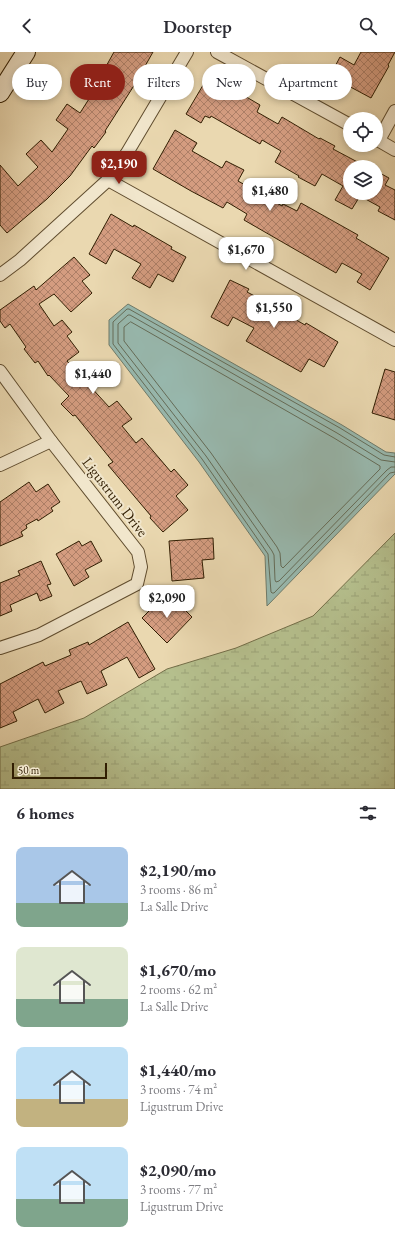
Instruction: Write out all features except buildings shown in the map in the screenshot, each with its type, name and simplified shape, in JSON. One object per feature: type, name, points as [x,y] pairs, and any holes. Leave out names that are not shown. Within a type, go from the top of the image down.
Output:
[{"type":"street","points":[[0,93],[26,52]]},
{"type":"street","points":[[0,275],[20,260],[108,180],[127,153],[187,52]]},
{"type":"street","points":[[217,52],[343,121]]},
{"type":"street","points":[[383,130],[395,111]]},
{"type":"street","points":[[383,143],[395,150]]},
{"type":"street","points":[[108,180],[395,340]]},
{"type":"street","name":"Ligustrum Drive","points":[[0,371],[51,441],[138,552],[141,567],[137,584],[39,635],[0,648]]},
{"type":"street","points":[[0,465],[51,441]]},
{"type":"green space","points":[[395,533],[395,789],[0,789],[0,747],[84,718],[167,669],[236,648],[313,616]]},
{"type":"water","points":[[128,304],[342,425],[386,452],[395,453],[395,474],[267,606],[265,556],[199,462],[109,345],[109,320]]}]
